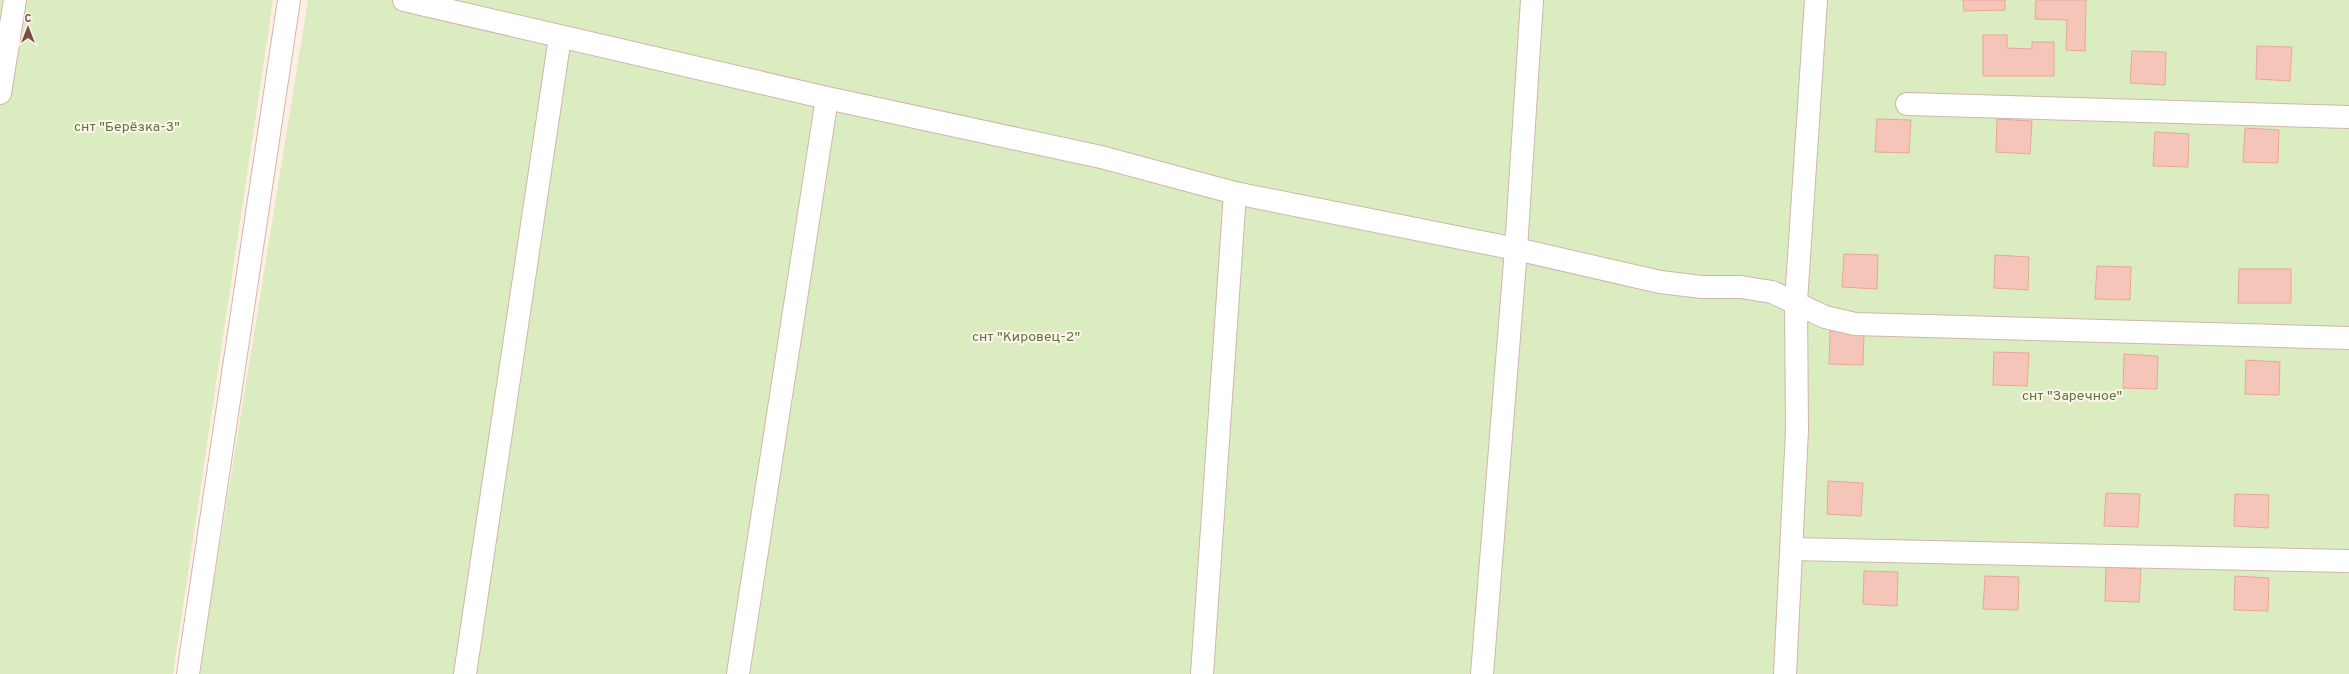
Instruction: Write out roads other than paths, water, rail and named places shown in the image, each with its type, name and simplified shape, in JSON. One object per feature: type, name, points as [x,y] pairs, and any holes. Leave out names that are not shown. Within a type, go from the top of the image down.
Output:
[{"type":"street","points":[[0,93],[15,0]]},
{"type":"street","points":[[188,674],[289,0]]},
{"type":"street","points":[[404,0],[827,98],[1101,157],[1235,193],[1516,249],[1660,282],[1702,287],[1741,287],[1772,292],[1825,317],[1855,324],[2349,338]]},
{"type":"street","points":[[1482,674],[1516,249],[1532,0]]},
{"type":"street","points":[[1785,674],[1797,430],[1796,302],[1816,0]]},
{"type":"street","points":[[465,674],[560,37]]},
{"type":"street","points":[[738,674],[827,98]]},
{"type":"street","points":[[1906,104],[2349,117]]},
{"type":"street","points":[[1202,674],[1235,193]]},
{"type":"street","points":[[1792,549],[2349,561]]},
{"type":"park label","name":"снт \"Берёзка-3\"","points":[[127,127]]},
{"type":"park label","name":"снт \"Кировец-2\"","points":[[1026,337]]},
{"type":"park label","name":"снт \"Заречное\"","points":[[2072,396]]}]
